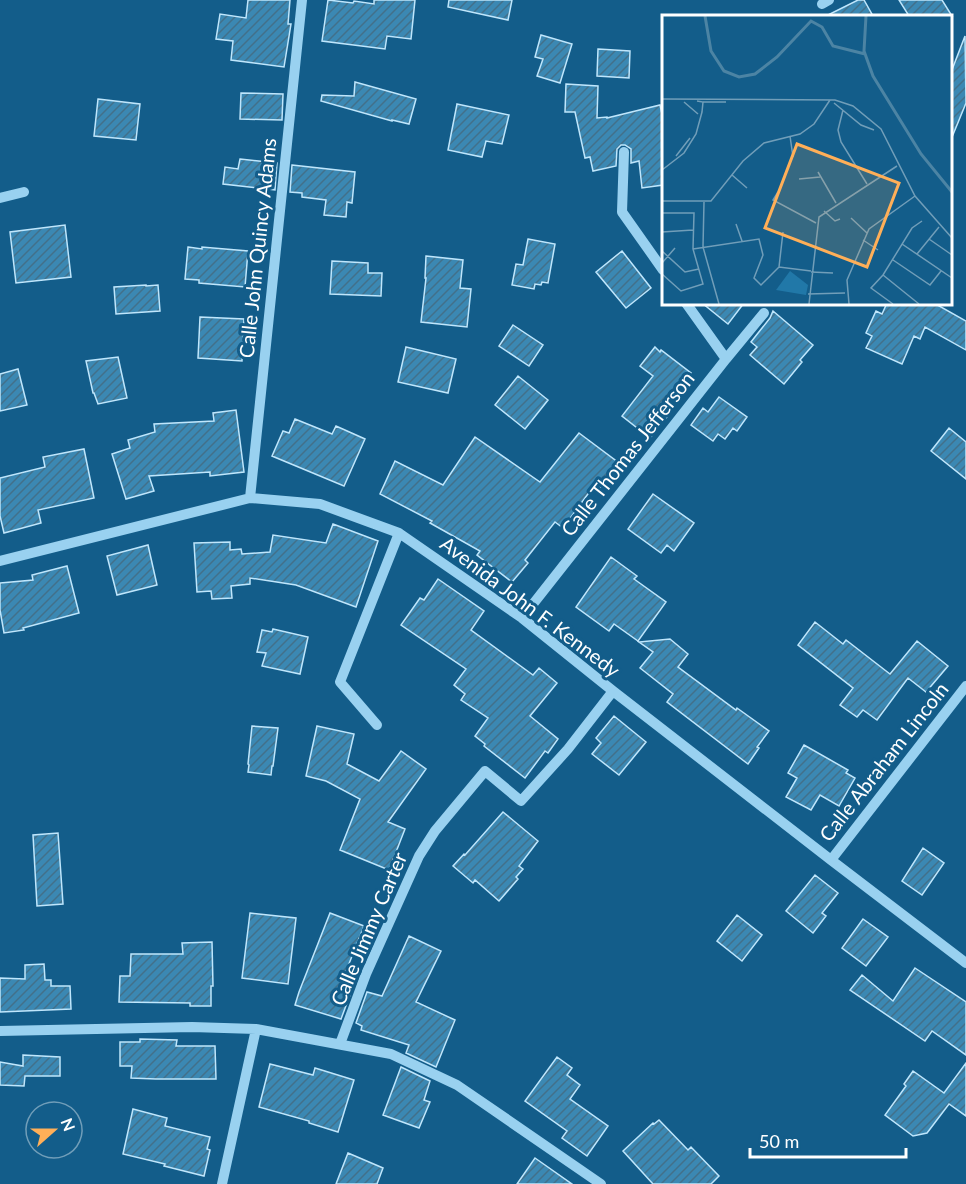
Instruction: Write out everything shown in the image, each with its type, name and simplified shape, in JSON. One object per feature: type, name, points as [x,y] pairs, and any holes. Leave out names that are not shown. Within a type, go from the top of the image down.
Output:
[{"type":"street","name":"Calle John Quincy Adams","points":[[250,498],[302,1]]},
{"type":"street","points":[[624,152],[622,212],[662,269]]},
{"type":"street","points":[[0,198],[24,192]]},
{"type":"street","points":[[687,304],[726,359]]},
{"type":"street","name":"Calle Thomas Jefferson","points":[[522,618],[764,313]]},
{"type":"street","name":"Avenida John F. Kennedy","points":[[0,561],[250,498],[320,504],[399,533],[522,618],[613,691],[966,963]]},
{"type":"street","points":[[377,725],[340,682],[399,533]]},
{"type":"street","name":"Calle Abraham Lincoln","points":[[831,860],[966,686]]},
{"type":"street","name":"Calle Jimmy Carter","points":[[340,1044],[366,974],[419,856],[435,831],[486,771],[521,801],[568,748],[613,691]]},
{"type":"street","points":[[222,1184],[256,1029]]},
{"type":"street","points":[[0,1031],[256,1029],[391,1054],[457,1085],[601,1184]]},
{"type":"building","points":[[248,0],[290,0],[288,24],[291,24],[284,67],[231,60],[233,41],[216,39],[220,14],[246,18]]},
{"type":"building","points":[[328,0],[374,4],[374,0],[415,0],[411,39],[387,36],[385,49],[322,41]]},
{"type":"building","points":[[449,0],[512,0],[508,20],[448,7]]},
{"type":"building","points":[[858,0],[864,0],[872,15],[828,15]]},
{"type":"building","points":[[899,0],[942,0],[952,16],[951,15],[908,15]]},
{"type":"building","points":[[541,35],[572,44],[560,83],[537,76],[543,59],[535,57]]},
{"type":"building","points":[[965,36],[966,103],[951,140],[951,72]]},
{"type":"building","points":[[598,49],[630,51],[629,78],[597,76]]},
{"type":"building","points":[[355,82],[416,99],[409,124],[321,101],[322,95],[354,96]]},
{"type":"building","points":[[566,84],[598,86],[597,118],[607,118],[660,105],[662,185],[642,188],[639,161],[631,163],[631,149],[625,145],[617,149],[616,166],[593,171],[590,157],[585,158],[575,112],[565,112]]},
{"type":"building","points":[[241,93],[283,94],[282,120],[240,119]]},
{"type":"building","points":[[98,99],[140,104],[136,140],[94,136]]},
{"type":"building","points":[[457,104],[509,115],[502,144],[486,141],[482,157],[448,150]]},
{"type":"building","points":[[240,159],[277,163],[275,190],[223,184],[225,167],[238,169]]},
{"type":"building","points":[[292,165],[355,172],[352,203],[347,202],[346,217],[324,215],[326,200],[302,197],[302,193],[290,192]]},
{"type":"building","points":[[65,225],[71,277],[16,283],[10,232]]},
{"type":"building","points":[[528,239],[555,244],[548,283],[535,284],[534,289],[512,285],[516,264],[523,265]]},
{"type":"building","points":[[188,247],[248,251],[245,287],[199,283],[199,280],[185,279]]},
{"type":"building","points":[[622,251],[651,288],[626,308],[596,272]]},
{"type":"building","points":[[426,256],[463,260],[460,288],[471,289],[467,327],[421,322]]},
{"type":"building","points":[[332,261],[368,263],[368,273],[382,273],[381,296],[330,294]]},
{"type":"building","points":[[158,285],[160,311],[116,314],[114,287]]},
{"type":"building","points":[[703,304],[743,304],[728,324]]},
{"type":"building","points":[[887,304],[936,304],[966,321],[966,350],[925,327],[920,339],[914,336],[902,364],[866,348],[872,336],[866,333],[876,311],[882,314]]},
{"type":"building","points":[[773,311],[813,345],[784,384],[750,355],[757,347],[751,342]]},
{"type":"building","points":[[200,317],[244,319],[242,361],[198,358]]},
{"type":"building","points":[[513,325],[543,345],[529,366],[499,346]]},
{"type":"building","points":[[406,347],[456,359],[448,393],[398,382]]},
{"type":"building","points":[[655,347],[691,373],[665,407],[671,412],[650,438],[622,416],[653,376],[640,366]]},
{"type":"building","points":[[118,357],[127,398],[98,404],[93,393],[86,361]]},
{"type":"building","points":[[18,369],[27,405],[0,411],[0,374]]},
{"type":"building","points":[[518,376],[548,400],[525,429],[495,405]]},
{"type":"building","points":[[719,397],[747,417],[737,431],[733,428],[725,439],[718,434],[713,441],[691,425],[703,408],[708,412]]},
{"type":"building","points":[[236,410],[244,472],[210,476],[210,472],[149,476],[154,491],[126,499],[112,454],[130,448],[128,440],[155,432],[154,424],[214,421],[213,413]]},
{"type":"building","points":[[295,419],[332,434],[336,426],[365,439],[344,486],[272,456],[283,431],[289,433]]},
{"type":"building","points":[[949,428],[966,442],[966,479],[931,451]]},
{"type":"building","points":[[579,433],[619,463],[598,491],[593,487],[563,528],[555,522],[525,560],[528,563],[512,582],[477,555],[480,551],[430,523],[432,521],[380,494],[395,461],[443,485],[475,437],[540,482]]},
{"type":"building","points":[[84,449],[94,498],[38,510],[41,523],[4,533],[0,516],[0,478],[45,467],[43,457]]},
{"type":"building","points":[[653,494],[694,523],[674,551],[667,545],[661,553],[628,529]]},
{"type":"building","points":[[333,524],[378,541],[356,607],[296,585],[250,578],[250,584],[231,586],[232,598],[212,599],[211,591],[197,592],[194,543],[230,542],[230,550],[241,549],[242,554],[270,552],[273,535],[326,543]]},
{"type":"building","points":[[148,545],[157,585],[117,595],[107,556]]},
{"type":"building","points":[[611,557],[637,576],[634,579],[666,602],[638,641],[614,624],[609,631],[576,607]]},
{"type":"building","points":[[67,566],[79,613],[23,628],[24,630],[4,633],[0,610],[0,583],[33,580],[32,575]]},
{"type":"building","points":[[438,579],[484,611],[471,630],[533,675],[539,668],[557,683],[530,716],[558,739],[548,753],[545,751],[525,778],[484,746],[485,744],[475,736],[488,718],[461,700],[465,694],[454,685],[466,669],[401,625],[420,598],[424,600]]},
{"type":"building","points":[[815,622],[843,644],[846,640],[890,674],[917,641],[948,666],[926,692],[908,678],[877,720],[863,710],[857,717],[840,705],[853,688],[798,645]]},
{"type":"building","points":[[273,629],[308,637],[300,674],[262,666],[266,653],[257,652],[262,630],[272,632]]},
{"type":"building","points":[[670,639],[688,654],[678,667],[736,710],[737,708],[769,731],[748,764],[667,702],[673,694],[640,668],[653,652],[639,642]]},
{"type":"building","points":[[614,716],[646,742],[619,775],[592,754],[601,743],[596,738]]},
{"type":"building","points":[[252,726],[278,728],[271,775],[248,772]]},
{"type":"building","points":[[317,726],[354,734],[347,764],[379,781],[401,751],[426,769],[388,822],[405,829],[389,870],[340,850],[360,799],[326,781],[306,776]]},
{"type":"building","points":[[804,745],[848,770],[846,773],[855,778],[839,806],[820,795],[811,810],[786,797],[797,778],[788,773]]},
{"type":"building","points":[[503,812],[538,841],[519,866],[523,869],[516,877],[518,879],[499,901],[475,880],[473,883],[453,866]]},
{"type":"building","points":[[58,833],[63,904],[37,906],[33,835]]},
{"type":"building","points":[[923,848],[944,863],[922,895],[902,881]]},
{"type":"building","points":[[815,875],[838,893],[822,913],[826,916],[813,933],[786,911]]},
{"type":"building","points":[[250,913],[296,918],[288,984],[242,978]]},
{"type":"building","points":[[330,913],[364,926],[341,984],[353,987],[341,1019],[295,1005]]},
{"type":"building","points":[[737,915],[762,935],[742,961],[717,941]]},
{"type":"building","points":[[863,919],[888,937],[866,966],[842,948]]},
{"type":"building","points":[[409,936],[441,951],[416,1002],[455,1020],[436,1067],[406,1053],[409,1045],[361,1030],[362,1026],[356,1023],[367,992],[382,996]]},
{"type":"building","points":[[212,942],[211,1006],[190,1006],[190,1003],[119,1002],[120,976],[130,976],[131,954],[183,954],[182,943]]},
{"type":"building","points":[[44,964],[45,980],[51,980],[51,986],[70,986],[71,1009],[0,1012],[0,978],[25,979],[25,965]]},
{"type":"building","points":[[915,968],[966,1002],[966,1055],[932,1031],[925,1041],[850,990],[862,975],[893,1001]]},
{"type":"building","points":[[140,1039],[177,1040],[176,1046],[215,1046],[216,1079],[131,1078],[132,1066],[120,1066],[120,1042],[140,1042]]},
{"type":"building","points":[[23,1055],[60,1057],[60,1076],[25,1076],[24,1086],[0,1085],[0,1062],[23,1066]]},
{"type":"building","points":[[557,1057],[572,1068],[567,1075],[580,1085],[570,1099],[608,1126],[587,1156],[562,1138],[567,1131],[525,1101]]},
{"type":"building","points":[[966,1063],[966,1116],[949,1104],[927,1133],[913,1136],[885,1115],[906,1086],[904,1084],[913,1071],[944,1093]]},
{"type":"building","points":[[270,1064],[313,1075],[315,1068],[354,1080],[338,1132],[259,1107]]},
{"type":"building","points":[[401,1067],[430,1081],[424,1100],[430,1102],[419,1128],[383,1115]]},
{"type":"building","points":[[133,1109],[167,1118],[165,1126],[210,1137],[207,1149],[210,1150],[204,1176],[123,1154]]},
{"type":"building","points":[[659,1120],[688,1150],[691,1147],[719,1176],[711,1184],[653,1184],[623,1151]]},
{"type":"building","points":[[348,1153],[383,1168],[377,1184],[336,1184]]},
{"type":"building","points":[[535,1158],[572,1184],[517,1184]]}]
